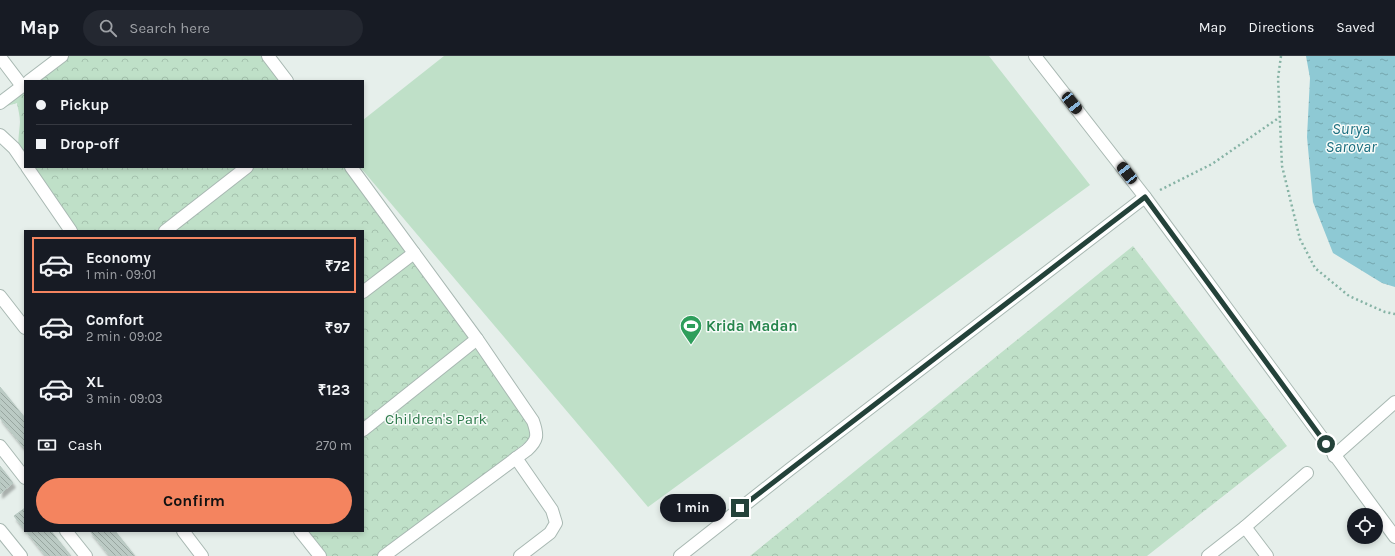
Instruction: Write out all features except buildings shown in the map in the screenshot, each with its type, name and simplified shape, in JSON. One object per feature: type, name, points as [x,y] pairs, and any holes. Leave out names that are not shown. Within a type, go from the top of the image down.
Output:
[{"type":"street","points":[[30,80],[62,56]]},
{"type":"street","points":[[268,56],[286,80]]},
{"type":"street","points":[[1035,56],[1145,197],[1395,537]]},
{"type":"street","points":[[0,57],[24,83]]},
{"type":"street","points":[[0,103],[24,85]]},
{"type":"street","points":[[0,135],[14,148],[24,163]]},
{"type":"street","points":[[28,168],[70,230]]},
{"type":"street","points":[[166,230],[246,168]]},
{"type":"street","points":[[352,168],[477,339],[533,421],[538,433],[536,442],[516,458],[384,556]]},
{"type":"street","points":[[680,556],[789,470],[1145,197]]},
{"type":"street","points":[[364,291],[414,253]]},
{"type":"street","points":[[0,296],[24,327]]},
{"type":"street","points":[[364,429],[477,339]]},
{"type":"street","points":[[1334,456],[1395,402]]},
{"type":"street","points":[[0,446],[24,477]]},
{"type":"street","points":[[516,458],[552,510],[556,523],[550,533],[520,556]]},
{"type":"street","points":[[1208,556],[1307,473]]},
{"type":"street","points":[[1244,527],[1267,556]]},
{"type":"street","points":[[0,530],[21,556]]},
{"type":"street","points":[[67,532],[86,556]]},
{"type":"street","points":[[184,532],[202,556]]},
{"type":"street","points":[[301,532],[320,556]]},
{"type":"path","points":[[1281,56],[1278,78],[1281,116],[1282,166],[1300,240],[1315,268],[1348,296],[1385,312],[1395,314]]},
{"type":"path","points":[[1145,197],[1212,164],[1281,116]]},
{"type":"green space","points":[[62,56],[265,56],[282,80],[30,80]]},
{"type":"green space","name":"Krida Madan","points":[[444,56],[989,56],[1090,185],[648,507],[361,168],[364,168],[364,119]]},
{"type":"green space","points":[[24,85],[24,162],[19,149],[20,120],[17,103],[0,108]]},
{"type":"green space","name":"Children's Park","points":[[28,168],[346,168],[537,433],[382,556],[320,556],[301,532],[364,532],[364,230],[70,230]]},
{"type":"green space","points":[[1133,246],[1287,446],[1147,556],[750,556]]},
{"type":"water","name":"Surya Sarovar","points":[[1306,56],[1395,56],[1395,287],[1382,283],[1333,253],[1313,202],[1307,137],[1310,78]]},
{"type":"place","name":"Krida Madan","points":[[691,346]]},
{"type":"route","points":[[740,508],[1145,197],[1326,444]]}]
